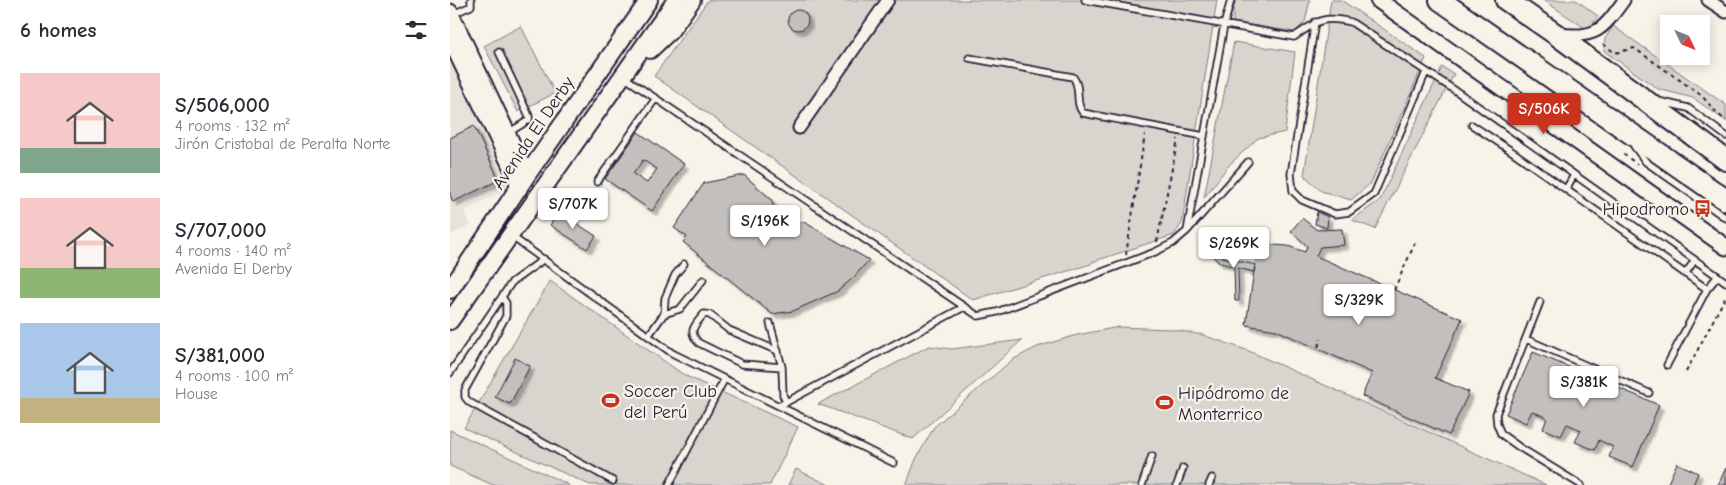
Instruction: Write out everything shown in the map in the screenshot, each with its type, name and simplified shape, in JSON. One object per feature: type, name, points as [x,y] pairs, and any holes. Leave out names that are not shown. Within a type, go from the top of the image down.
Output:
[{"type":"highway","points":[[1440,0],[1726,200]]},
{"type":"highway","points":[[1506,0],[1554,33],[1726,160]]},
{"type":"main road","name":"Avenida El Derby","points":[[450,290],[649,0]]},
{"type":"main road","points":[[450,321],[676,0]]},
{"type":"main road","points":[[623,76],[670,31],[692,0]]},
{"type":"street","points":[[798,128],[888,0]]},
{"type":"street","points":[[1378,0],[1726,247]]},
{"type":"street","points":[[1554,33],[1582,36],[1597,31],[1610,20],[1624,0]]},
{"type":"street","points":[[1708,0],[1726,12]]},
{"type":"street","points":[[451,14],[528,175]]},
{"type":"street","points":[[450,39],[516,177],[519,189]]},
{"type":"lane","points":[[451,14],[471,6],[471,0]]},
{"type":"lane","points":[[1085,0],[1294,36],[1315,22],[1332,18],[1351,22],[1426,72],[1726,282]]},
{"type":"lane","points":[[1187,231],[1224,25],[1231,0]]},
{"type":"lane","points":[[1315,22],[1291,174],[1293,191],[1302,200],[1335,214],[1349,212],[1374,194],[1426,72]]},
{"type":"lane","points":[[499,52],[529,116],[529,120],[508,133]]},
{"type":"lane","points":[[969,58],[1073,77],[1078,83],[1078,108],[1083,113],[1204,136]]},
{"type":"lane","points":[[623,76],[978,316],[997,312],[1155,252],[1173,243],[1187,231],[1248,162]]},
{"type":"lane","points":[[1638,96],[1688,108],[1726,136]]},
{"type":"lane","points":[[597,182],[656,98]]},
{"type":"lane","points":[[1617,124],[1646,162],[1726,218]]},
{"type":"lane","points":[[1472,125],[1708,289]]},
{"type":"lane","points":[[1566,189],[1574,175]]},
{"type":"lane","points":[[511,236],[672,353],[894,463]]},
{"type":"lane","points":[[450,373],[512,282],[544,259]]},
{"type":"lane","points":[[1685,274],[1695,260]]},
{"type":"lane","points":[[648,336],[664,314],[665,298],[675,275],[684,264]]},
{"type":"lane","points":[[1667,364],[1708,289],[1718,276]]},
{"type":"lane","points":[[664,314],[680,309],[702,280]]},
{"type":"lane","points":[[502,297],[506,303],[506,316],[465,390],[465,396],[469,402],[613,481]]},
{"type":"lane","points":[[1540,302],[1496,414],[1497,424],[1501,434],[1581,485]]},
{"type":"lane","points":[[778,406],[964,307]]},
{"type":"lane","points":[[778,351],[729,330],[710,316],[704,314],[694,326],[692,332],[694,338],[699,343],[742,364],[782,367]]},
{"type":"lane","points":[[770,323],[782,367],[783,395],[786,402]]},
{"type":"lane","points":[[1526,339],[1649,392]]},
{"type":"lane","points":[[669,485],[724,380]]},
{"type":"lane","points":[[1142,485],[1152,456]]},
{"type":"lane","points":[[1177,485],[1183,468]]},
{"type":"lane","points":[[1210,485],[1212,478]]},
{"type":"path","points":[[1603,44],[1615,52],[1634,48],[1701,96],[1726,121]]},
{"type":"path","points":[[1124,263],[1146,126]]},
{"type":"path","points":[[1155,252],[1180,132]]},
{"type":"path","points":[[1394,290],[1415,243]]},
{"type":"path","points":[[1686,372],[1726,296]]},
{"type":"path","points":[[1318,347],[1321,339]]},
{"type":"shaded area","points":[[708,0],[1217,0],[1182,223],[1174,235],[1092,262],[1091,264],[973,300],[654,76]]},
{"type":"shaded area","points":[[1236,0],[1310,0],[1305,22],[1295,32],[1233,22]]},
{"type":"shaded area","points":[[1331,0],[1341,0],[1426,58],[1371,183],[1351,200],[1321,191],[1304,175]]},
{"type":"shaded area","points":[[1543,0],[1576,0],[1598,16],[1590,28],[1585,28]]},
{"type":"shaded area","points":[[521,26],[555,93],[518,112],[484,46]]},
{"type":"shaded area","points":[[1613,26],[1660,59],[1660,65],[1669,65],[1726,105],[1726,121],[1693,98],[1658,89],[1604,51],[1605,39]]},
{"type":"shaded area","points":[[1234,42],[1295,52],[1285,132],[1258,138],[1229,165],[1204,198]]},
{"type":"shaded area","points":[[450,61],[513,186],[464,211],[471,225],[450,235]]},
{"type":"shaded area","points":[[1442,67],[1454,74],[1375,229],[1352,220],[1380,200]]},
{"type":"shaded area","name":"Soccer Club del Perú","points":[[550,281],[684,375],[798,427],[770,485],[590,485],[464,428]]},
{"type":"shaded area","name":"Hipódromo de Monterrico","points":[[1119,327],[1169,329],[1203,335],[1249,351],[1546,485],[906,485],[916,459],[934,427],[1012,360],[1037,347],[1077,335]]},
{"type":"shaded area","points":[[1022,340],[913,439],[818,404],[929,346],[952,349]]},
{"type":"shaded area","points":[[450,430],[569,485],[493,485],[450,466]]},
{"type":"shaded area","points":[[796,469],[829,485],[788,485]]},
{"type":"building","points":[[798,10],[805,13],[808,20],[805,27],[798,30],[791,27],[788,20],[791,13]]},
{"type":"building","points":[[474,126],[499,180],[453,202],[450,195],[450,138]]},
{"type":"building","points":[[638,132],[684,164],[652,211],[605,179]],"holes":[[[643,160],[657,169],[647,183],[633,174]]]},
{"type":"building","points":[[744,175],[771,199],[775,211],[789,221],[804,222],[869,260],[838,291],[793,311],[772,314],[683,242],[687,237],[674,228],[704,183]]},
{"type":"building","points":[[559,212],[596,236],[587,249],[550,225]]},
{"type":"building","points":[[1317,212],[1328,217],[1327,228],[1315,224]]},
{"type":"building","points":[[1302,218],[1317,230],[1342,229],[1344,245],[1320,247],[1316,256],[1462,319],[1435,378],[1469,392],[1449,435],[1362,396],[1372,373],[1276,330],[1246,325],[1258,244],[1288,246],[1305,252],[1307,246],[1291,231]]},
{"type":"building","points":[[1218,250],[1223,257],[1256,265],[1254,272],[1238,268],[1239,301],[1235,301],[1234,267],[1218,262],[1210,253]]},
{"type":"building","points":[[1533,352],[1659,405],[1633,467],[1609,457],[1613,447],[1599,440],[1595,450],[1575,442],[1581,430],[1567,424],[1561,436],[1543,429],[1547,418],[1532,411],[1526,423],[1506,414]]},
{"type":"building","points":[[515,358],[530,366],[510,404],[495,397]]},
{"type":"building","points":[[1677,463],[1698,473],[1693,485],[1667,485]]},
{"type":"building","points":[[1726,468],[1726,485],[1718,485]]},
{"type":"place","name":"Hipodromo","points":[[1703,209]]},
{"type":"place","name":"Soccer Club del Perú","points":[[610,401]]},
{"type":"place","name":"Hipódromo de Monterrico","points":[[1164,403]]}]
